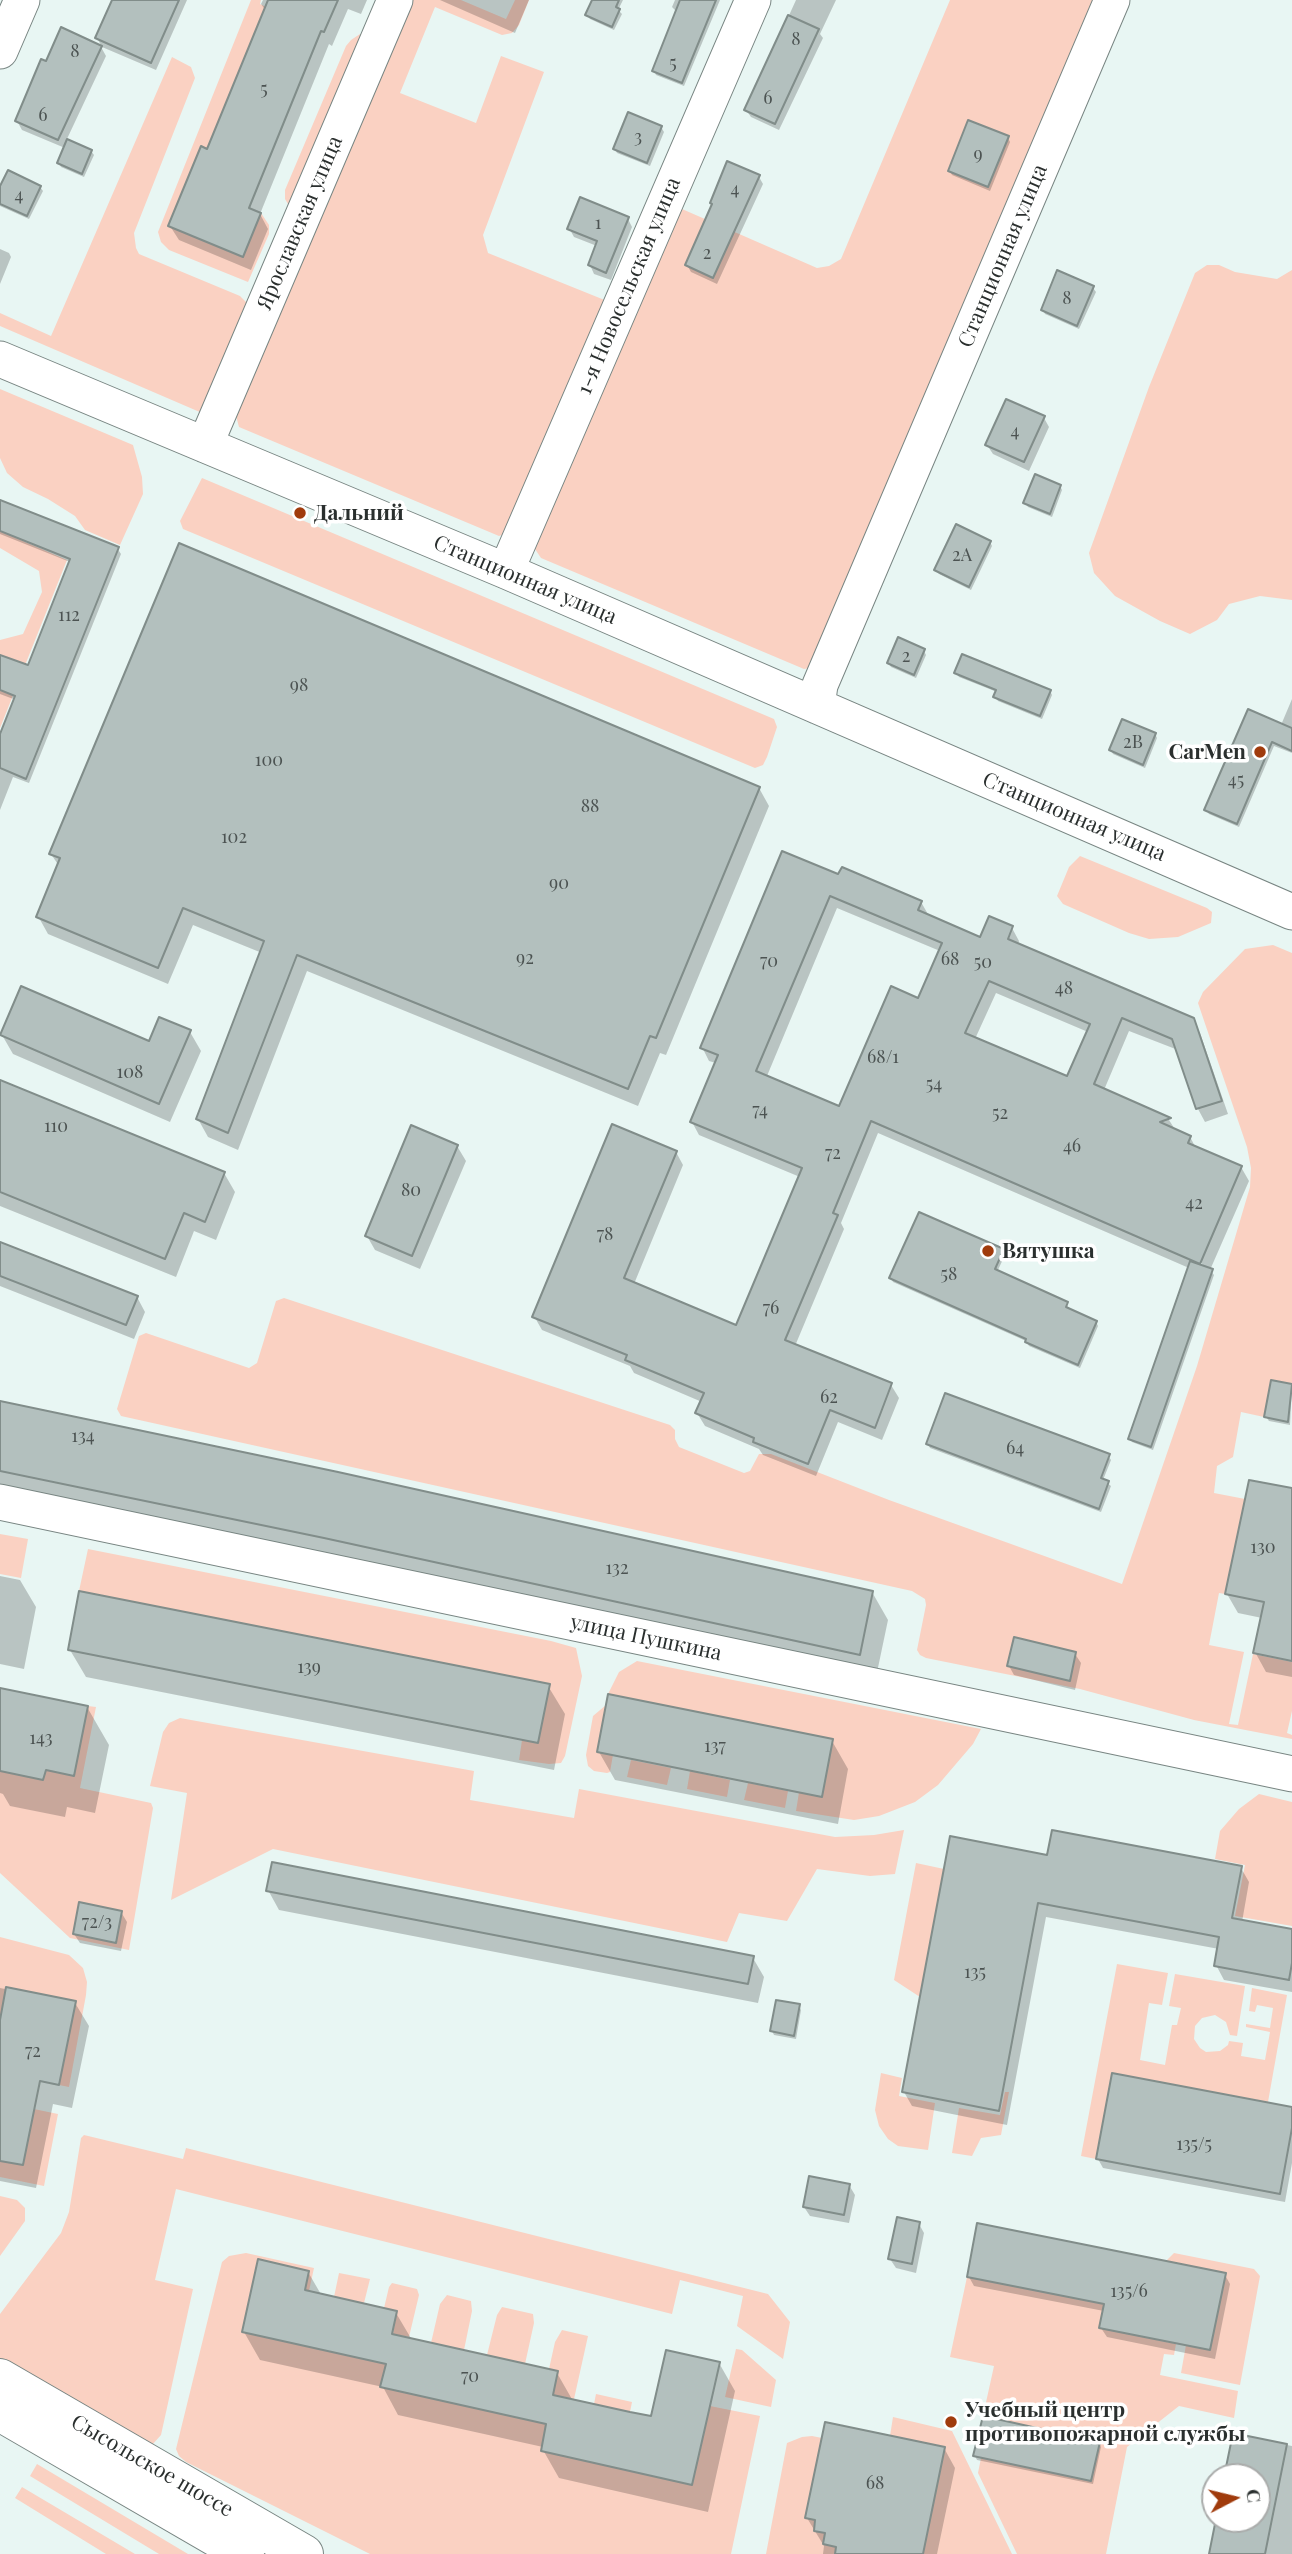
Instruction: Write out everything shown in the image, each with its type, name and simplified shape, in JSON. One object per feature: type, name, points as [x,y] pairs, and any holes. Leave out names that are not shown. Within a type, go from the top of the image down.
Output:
[{"type":"main road","name":"Сысольское шоссе","points":[[0,2378],[304,2554]]},
{"type":"main road","name":"Сысольское шоссе","points":[[0,2412],[244,2554]]},
{"type":"street","points":[[0,51],[22,0]]},
{"type":"street","name":"Ярославская улица","points":[[205,445],[395,0]]},
{"type":"street","name":"1-я Новосельская улица","points":[[506,571],[753,0]]},
{"type":"street","name":"Станционная улица","points":[[817,706],[820,685],[1112,0]]},
{"type":"street","name":"Станционная улица","points":[[0,359],[506,571],[1292,912]]},
{"type":"street","name":"улица Пушкина","points":[[0,1502],[1292,1774]]},
{"type":"shaded area","points":[[251,0],[261,0],[260,4],[266,7],[207,149],[202,146],[243,256],[261,213],[269,225],[269,234],[248,282],[169,250],[161,242],[158,232]]},
{"type":"shaded area","points":[[408,0],[461,0],[506,19],[515,0],[529,0],[519,25],[512,33],[502,35],[435,7],[400,93],[476,123],[501,56],[544,72],[483,235],[488,253],[607,301],[511,532],[499,536],[239,427],[236,416]]},
{"type":"shaded area","points":[[950,0],[1094,0],[815,667],[804,669],[541,558],[532,538],[675,213],[682,209],[817,268],[829,266],[841,259]]},
{"type":"shaded area","points":[[360,34],[369,38],[296,208],[288,204],[285,190],[346,46]]},
{"type":"shaded area","points":[[172,57],[191,67],[195,78],[134,233],[136,248],[139,254],[240,296],[247,303],[202,413],[0,326],[0,313],[51,336]]},
{"type":"shaded area","points":[[1207,265],[1219,265],[1235,272],[1277,279],[1292,270],[1292,600],[1260,596],[1229,604],[1217,620],[1190,634],[1115,596],[1094,573],[1089,553],[1149,387],[1195,273]]},
{"type":"shaded area","points":[[0,389],[133,445],[142,477],[143,494],[120,545],[85,530],[75,516],[23,487],[7,473],[0,458]]},
{"type":"shaded area","points":[[202,478],[774,719],[777,727],[763,765],[755,768],[183,529],[180,521]]},
{"type":"shaded area","points":[[0,531],[67,560],[0,728],[0,640],[23,634],[42,592],[39,571],[0,548]]},
{"type":"shaded area","points":[[1080,856],[1207,908],[1212,912],[1211,923],[1178,937],[1149,939],[1063,904],[1057,896],[1069,867]]},
{"type":"shaded area","points":[[1273,945],[1292,953],[1292,1384],[1271,1381],[1264,1417],[1241,1412],[1233,1457],[1217,1466],[1214,1493],[1245,1499],[1225,1594],[1219,1593],[1209,1645],[1244,1652],[1229,1724],[1238,1725],[1253,1654],[1292,1662],[1292,1711],[1287,1733],[1292,1735],[1292,1739],[1194,1720],[1080,1689],[926,1658],[917,1650],[925,1599],[912,1591],[121,1416],[117,1409],[139,1336],[146,1333],[249,1368],[257,1363],[276,1301],[284,1298],[670,1425],[675,1430],[679,1447],[744,1473],[750,1471],[759,1454],[771,1454],[889,1500],[1122,1584],[1197,1366],[1250,1187],[1251,1168],[1247,1147],[1198,1003],[1203,992],[1245,949]]},
{"type":"shaded area","points":[[0,1534],[28,1539],[21,1578],[0,1574]]},
{"type":"shaded area","points":[[88,1549],[576,1648],[582,1676],[565,1756],[561,1763],[519,1760],[522,1740],[538,1743],[549,1685],[79,1591]]},
{"type":"shaded area","points":[[637,1661],[981,1729],[973,1744],[938,1785],[915,1802],[879,1816],[854,1820],[796,1811],[799,1792],[822,1796],[833,1739],[608,1694],[619,1672]]},
{"type":"shaded area","points":[[606,1705],[597,1752],[613,1755],[610,1772],[607,1773],[594,1771],[588,1766],[586,1755],[593,1716]]},
{"type":"shaded area","points":[[88,1706],[96,1707],[80,1788],[151,1803],[153,1808],[129,1950],[70,1938],[0,1873],[0,1771],[43,1780],[46,1770],[73,1776]]},
{"type":"shaded area","points":[[180,1718],[474,1771],[470,1800],[574,1818],[579,1789],[835,1837],[904,1830],[895,1874],[870,1876],[817,1869],[787,1921],[739,1913],[727,1942],[273,1849],[171,1900],[187,1793],[150,1786],[163,1732],[169,1723]]},
{"type":"shaded area","points":[[631,1760],[671,1768],[667,1785],[627,1777]]},
{"type":"shaded area","points":[[690,1771],[730,1780],[727,1797],[687,1789]]},
{"type":"shaded area","points":[[748,1783],[788,1791],[785,1808],[744,1800]]},
{"type":"shaded area","points":[[1259,1794],[1292,1802],[1292,1926],[1235,1916],[1245,1865],[1215,1859],[1220,1831],[1239,1809]]},
{"type":"shaded area","points":[[916,1863],[944,1869],[920,1997],[894,1980]]},
{"type":"shaded area","points":[[0,1937],[69,1955],[83,1968],[87,1982],[86,1995],[69,2087],[59,2085],[76,2001],[0,2020]]},
{"type":"shaded area","points":[[1117,1964],[1168,1973],[1162,2005],[1149,2003],[1140,2060],[1165,2065],[1172,2025],[1177,2025],[1181,2008],[1169,2006],[1175,1974],[1245,1986],[1237,2036],[1230,2035],[1226,2022],[1215,2015],[1202,2018],[1195,2026],[1194,2039],[1206,2052],[1220,2051],[1229,2041],[1243,2043],[1241,2056],[1265,2060],[1270,2032],[1246,2027],[1246,2024],[1270,2028],[1273,2008],[1257,2005],[1255,2012],[1249,2011],[1252,1988],[1287,1995],[1268,2102],[1112,2073],[1096,2159],[1081,2156]]},
{"type":"shaded area","points":[[881,2073],[902,2078],[899,2096],[935,2103],[928,2150],[898,2146],[888,2139],[879,2126],[875,2110]]},
{"type":"shaded area","points":[[1005,2092],[1009,2092],[1001,2135],[981,2138],[972,2156],[952,2153],[959,2108],[1000,2115]]},
{"type":"shaded area","points":[[34,2109],[58,2114],[44,2186],[0,2177],[0,2161]]},
{"type":"shaded area","points":[[84,2135],[183,2159],[186,2148],[768,2294],[790,2322],[783,2359],[737,2326],[743,2296],[680,2280],[672,2314],[176,2189],[155,2280],[193,2289],[161,2435],[152,2445],[0,2359],[0,2314],[61,2233],[69,2212],[81,2138]]},
{"type":"shaded area","points":[[0,2196],[17,2200],[25,2208],[25,2221],[0,2256]]},
{"type":"shaded area","points":[[246,2253],[314,2268],[309,2291],[305,2290],[309,2271],[258,2260],[242,2332],[386,2364],[381,2387],[546,2424],[541,2451],[710,2406],[760,2416],[731,2554],[370,2554],[186,2462],[176,2449],[222,2262],[229,2256]]},
{"type":"shaded area","points":[[1174,2253],[1254,2269],[1260,2276],[1240,2385],[1181,2373],[1186,2345],[1210,2350],[1226,2273],[1166,2261]]},
{"type":"shaded area","points":[[339,2273],[370,2279],[364,2303],[334,2297]]},
{"type":"shaded area","points":[[967,2277],[1104,2304],[1100,2328],[1176,2344],[1174,2355],[1164,2354],[1160,2375],[1238,2391],[1234,2418],[1179,2406],[1127,2447],[1106,2554],[1017,2554],[978,2473],[981,2458],[1090,2480],[1100,2442],[983,2416],[994,2366],[950,2357]]},
{"type":"shaded area","points":[[392,2283],[417,2289],[419,2295],[409,2337],[393,2334],[397,2311],[384,2308]]},
{"type":"shaded area","points":[[447,2295],[471,2301],[472,2311],[464,2350],[431,2343],[440,2304]]},
{"type":"shaded area","points":[[502,2307],[533,2314],[534,2323],[525,2364],[487,2355],[497,2315]]},
{"type":"shaded area","points":[[562,2330],[588,2336],[574,2399],[553,2395],[558,2371],[549,2369],[555,2342]]},
{"type":"shaded area","points":[[736,2349],[742,2350],[776,2380],[771,2407],[725,2397]]},
{"type":"shaded area","points":[[596,2394],[632,2402],[630,2412],[594,2404]]},
{"type":"shaded area","points":[[893,2417],[952,2431],[1012,2554],[923,2554],[890,2436]]},
{"type":"shaded area","points":[[812,2436],[822,2438],[805,2518],[815,2520],[814,2530],[825,2533],[823,2544],[836,2547],[835,2554],[766,2554],[787,2443]]},
{"type":"shaded area","points":[[37,2464],[188,2554],[159,2554],[30,2476]]},
{"type":"shaded area","points":[[22,2487],[135,2554],[106,2554],[15,2498]]},
{"type":"building","points":[[112,0],[179,0],[151,63],[95,38]]},
{"type":"building","points":[[268,0],[338,0],[324,32],[321,31],[249,208],[261,213],[243,257],[168,226],[201,146],[207,149]]},
{"type":"building","points":[[592,0],[619,0],[616,7],[620,9],[612,27],[585,15]]},
{"type":"building","points":[[680,0],[716,0],[682,83],[652,71]]},
{"type":"building","points":[[788,15],[819,29],[775,124],[744,110]]},
{"type":"building","points":[[61,27],[102,46],[58,140],[15,121],[41,59],[46,61]]},
{"type":"building","points":[[628,112],[662,126],[647,163],[613,149]]},
{"type":"building","points":[[968,120],[1009,136],[988,187],[948,171]]},
{"type":"building","points":[[67,139],[92,150],[82,174],[57,163]]},
{"type":"building","points":[[727,161],[760,175],[713,278],[685,265],[712,204],[710,203]]},
{"type":"building","points":[[8,170],[41,186],[27,216],[0,204],[0,186]]},
{"type":"building","points":[[580,197],[629,217],[606,273],[588,265],[597,241],[567,229]]},
{"type":"building","points":[[1057,270],[1094,286],[1077,326],[1041,310]]},
{"type":"building","points":[[1006,399],[1045,416],[1024,462],[985,445]]},
{"type":"building","points":[[1035,474],[1061,485],[1050,514],[1023,503]]},
{"type":"building","points":[[0,500],[119,547],[26,779],[0,768],[0,734],[15,696],[0,690],[0,655],[28,665],[70,559],[0,531]]},
{"type":"building","points":[[956,524],[991,541],[969,587],[934,570]]},
{"type":"building","points":[[179,543],[760,787],[656,1038],[650,1036],[628,1089],[297,955],[228,1133],[196,1119],[264,941],[183,908],[158,968],[36,917],[60,858],[49,854]]},
{"type":"building","points":[[898,637],[925,649],[914,675],[887,663]]},
{"type":"building","points":[[962,654],[1051,690],[1040,716],[993,697],[996,690],[954,673]]},
{"type":"building","points":[[1248,709],[1292,728],[1292,751],[1272,742],[1237,824],[1204,810]]},
{"type":"building","points":[[1122,719],[1156,733],[1143,765],[1109,750]]},
{"type":"building","points":[[782,851],[838,874],[842,867],[922,901],[918,910],[980,937],[989,916],[1013,926],[1008,939],[1194,1018],[1222,1101],[1196,1109],[1172,1039],[1122,1018],[1094,1084],[1171,1118],[1160,1122],[1191,1136],[1188,1143],[1242,1166],[1200,1264],[871,1121],[833,1213],[838,1215],[785,1340],[892,1383],[875,1428],[830,1410],[808,1464],[753,1442],[754,1438],[695,1413],[704,1393],[625,1360],[627,1355],[532,1317],[612,1124],[677,1151],[624,1278],[736,1325],[802,1168],[690,1122],[718,1055],[700,1048]],"holes":[[[830,896],[942,943],[918,998],[891,986],[839,1106],[756,1071]],[[989,981],[1090,1024],[1067,1076],[965,1033]]]},
{"type":"building","points":[[21,986],[149,1041],[159,1017],[191,1030],[159,1104],[0,1035]]},
{"type":"building","points":[[0,1080],[225,1172],[205,1222],[184,1213],[165,1259],[0,1192]]},
{"type":"building","points":[[411,1125],[458,1145],[412,1256],[365,1236]]},
{"type":"building","points":[[919,1212],[1004,1249],[995,1269],[1068,1302],[1066,1307],[1097,1321],[1078,1365],[889,1278]]},
{"type":"building","points":[[0,1242],[138,1296],[126,1325],[0,1276]]},
{"type":"building","points":[[1190,1261],[1213,1269],[1151,1447],[1128,1439]]},
{"type":"building","points":[[1271,1380],[1292,1384],[1288,1422],[1264,1417]]},
{"type":"building","points":[[945,1393],[1110,1454],[1101,1478],[1109,1481],[1099,1509],[926,1444]]},
{"type":"building","points":[[0,1401],[338,1472],[873,1591],[860,1655],[324,1538],[0,1471]]},
{"type":"building","points":[[1249,1480],[1292,1488],[1292,1661],[1253,1653],[1264,1602],[1225,1594]]},
{"type":"building","points":[[79,1591],[550,1684],[538,1743],[68,1650]]},
{"type":"building","points":[[1014,1637],[1076,1652],[1070,1681],[1007,1666]]},
{"type":"building","points":[[0,1688],[88,1706],[74,1776],[46,1770],[43,1780],[0,1771]]},
{"type":"building","points":[[608,1694],[833,1739],[822,1797],[597,1752]]},
{"type":"building","points":[[1052,1830],[1242,1866],[1232,1918],[1292,1929],[1289,1980],[1214,1966],[1219,1937],[1038,1903],[999,2111],[902,2092],[950,1836],[1047,1855]]},
{"type":"building","points":[[272,1862],[754,1956],[748,1984],[266,1891]]},
{"type":"building","points":[[79,1902],[122,1911],[116,1943],[73,1934]]},
{"type":"building","points":[[6,1987],[76,2001],[59,2085],[40,2081],[23,2165],[0,2161],[0,2020]]},
{"type":"building","points":[[776,2000],[800,2004],[794,2036],[770,2031]]},
{"type":"building","points":[[1112,2073],[1292,2107],[1292,2128],[1280,2194],[1096,2159]]},
{"type":"building","points":[[809,2176],[850,2184],[844,2215],[803,2207]]},
{"type":"building","points":[[897,2217],[920,2222],[912,2264],[888,2259]]},
{"type":"building","points":[[977,2223],[1226,2273],[1210,2350],[1099,2328],[1104,2304],[967,2277]]},
{"type":"building","points":[[258,2259],[309,2271],[305,2290],[397,2311],[392,2334],[558,2371],[553,2395],[651,2416],[666,2350],[720,2362],[692,2485],[541,2451],[546,2424],[380,2387],[386,2364],[242,2332]]},
{"type":"building","points":[[983,2416],[1100,2442],[1091,2481],[973,2456]]},
{"type":"building","points":[[825,2422],[945,2447],[923,2554],[835,2554],[836,2547],[823,2544],[825,2533],[814,2531],[815,2520],[805,2518]]},
{"type":"building","points":[[1233,2433],[1287,2444],[1271,2524],[1271,2463],[1227,2463]]},
{"type":"building","points":[[1213,2533],[1269,2533],[1265,2554],[1209,2554]]},
{"type":"place","name":"Дальний","points":[[300,513]]},
{"type":"place","name":"CarMen","points":[[1260,752]]},
{"type":"place","name":"Вятушка","points":[[988,1251]]},
{"type":"place","name":"Учебный центр противопожарной службы","points":[[951,2422]]}]
